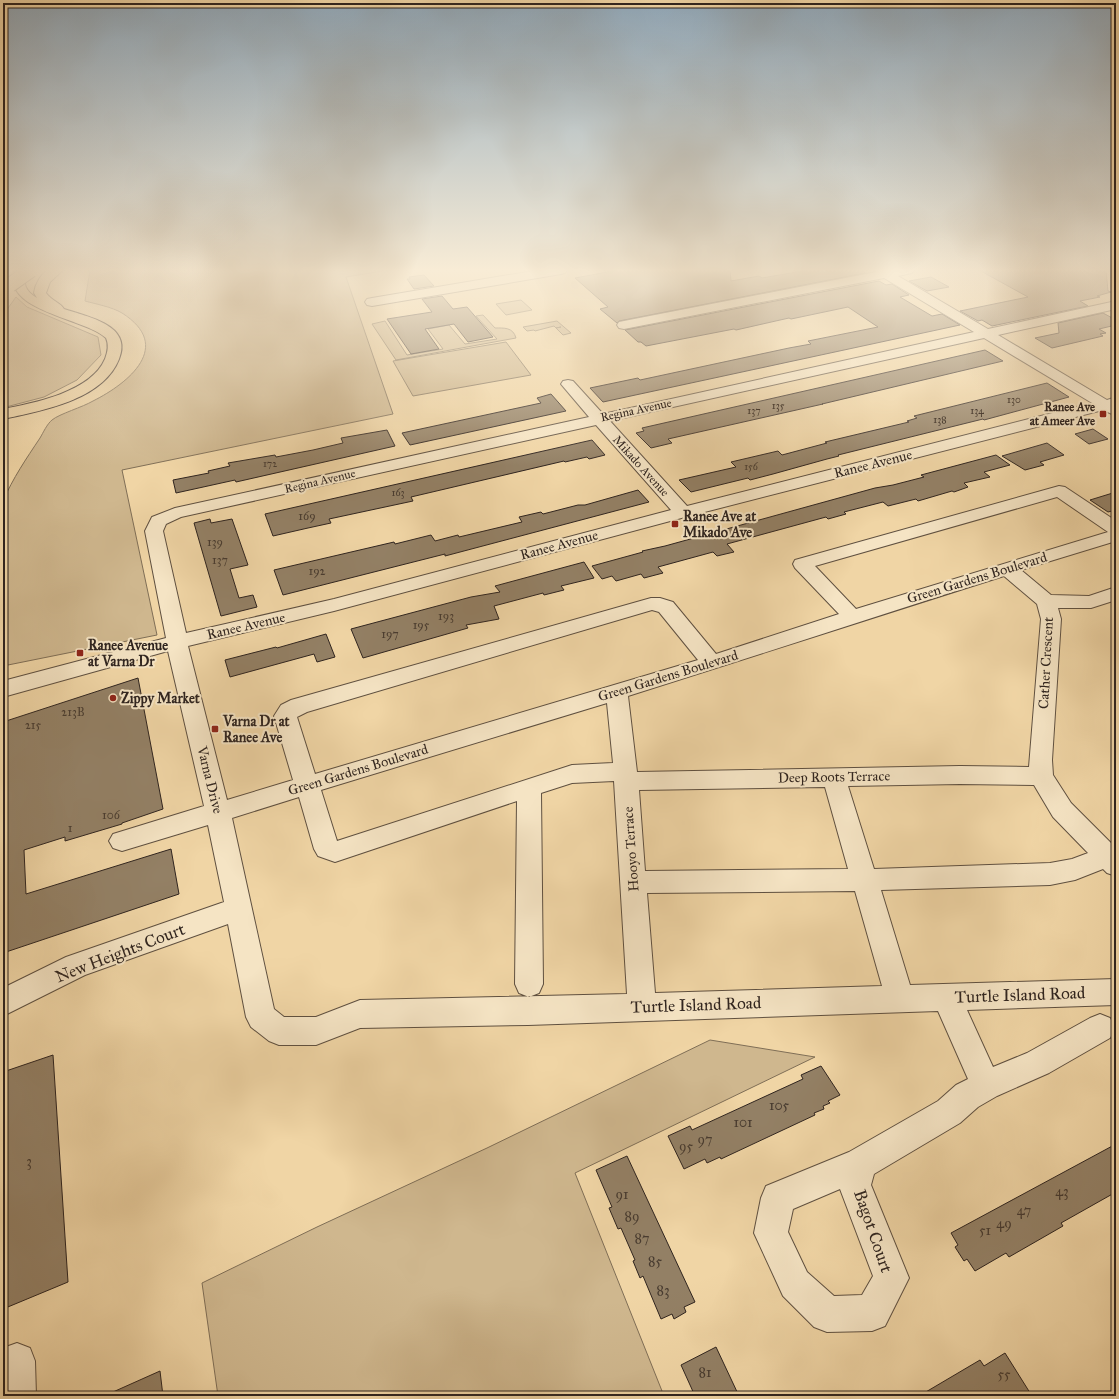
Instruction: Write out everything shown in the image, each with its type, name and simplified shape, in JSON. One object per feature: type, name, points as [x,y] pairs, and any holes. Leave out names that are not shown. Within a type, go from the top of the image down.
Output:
[{"type":"highway","points":[[3,414],[38,406],[72,394],[92,382],[106,369],[114,355],[115,344],[113,338],[110,335]]},
{"type":"street","name":"Regina Avenue","points":[[158,522],[175,513],[976,335]]},
{"type":"street","points":[[990,335],[1112,406]]},
{"type":"street","name":"Mikado Avenue","points":[[568,384],[683,512]]},
{"type":"street","name":"Ranee Avenue","points":[[3,689],[177,642],[334,605],[683,512],[1112,406]]},
{"type":"street","points":[[853,617],[802,564],[1059,491],[1116,529]]},
{"type":"street","name":"Varna Drive","points":[[158,522],[154,531],[179,657],[218,812],[261,1016],[279,1031]]},
{"type":"street","name":"Green Gardens Boulevard","points":[[122,841],[712,663],[1006,568],[1116,535]]},
{"type":"street","name":"Cather Crescent","points":[[1006,568],[1046,601],[1051,618],[1040,760],[1041,776]]},
{"type":"street","points":[[1090,602],[1116,593]]},
{"type":"street","points":[[1046,601],[1090,602],[1116,608]]},
{"type":"street","points":[[306,785],[286,716],[289,711],[298,706],[651,604],[660,604],[666,607],[712,663]]},
{"type":"street","name":"Hooyo Terrace","points":[[617,691],[625,776],[642,1007]]},
{"type":"street","name":"Deep Roots Terrace","points":[[306,785],[326,849],[335,852],[572,774],[834,778],[960,775],[1041,776]]},
{"type":"street","points":[[1041,776],[1062,810],[1111,861]]},
{"type":"street","points":[[834,778],[900,998]]},
{"type":"street","points":[[529,787],[529,984]]},
{"type":"street","points":[[633,882],[865,880],[1050,874],[1111,861]]},
{"type":"street","name":"New Heights Court","points":[[3,1003],[76,966],[239,908]]},
{"type":"street","name":"Turtle Island Road","points":[[279,1031],[316,1031],[360,1014],[528,1011],[1116,992]]},
{"type":"street","points":[[946,997],[986,1085]]},
{"type":"street","points":[[860,1164],[949,1112],[967,1096],[986,1085],[1038,1063],[1100,1028]]},
{"type":"street","points":[[3,1367],[17,1361],[17,1396]]},
{"type":"shaded area","points":[[3,335],[94,335],[98,337],[101,355],[77,380],[44,397],[6,407],[3,403]]},
{"type":"shaded area","points":[[142,335],[366,335],[393,414],[122,470],[157,635],[3,666],[3,501],[11,484],[50,422],[60,415],[83,406],[107,393],[132,374],[140,363],[145,351]]},
{"type":"shaded area","points":[[380,335],[394,335],[407,355],[443,349],[433,335],[458,335],[465,344],[497,339],[494,335],[515,335],[516,338],[396,360]]},
{"type":"shaded area","points":[[506,342],[531,375],[413,396],[393,361]]},
{"type":"shaded area","points":[[710,1040],[815,1057],[575,1173],[664,1396],[218,1396],[202,1283]]},
{"type":"building","points":[[398,335],[429,335],[439,349],[411,354]]},
{"type":"building","points":[[463,335],[492,335],[493,337],[468,342]]},
{"type":"building","points":[[631,335],[701,335],[646,346],[641,342],[638,342]]},
{"type":"building","points":[[837,335],[912,335],[603,402],[590,388],[638,378],[640,380],[811,344],[808,341]]},
{"type":"building","points":[[1048,335],[1103,336],[1052,348],[1035,338]]},
{"type":"building","points":[[985,350],[1003,361],[668,439],[672,443],[651,448],[636,433],[644,431],[642,428]]},
{"type":"building","points":[[1047,383],[1069,397],[984,420],[983,419],[838,455],[839,456],[750,480],[748,478],[691,492],[679,480],[736,467],[731,462],[778,451],[782,455],[827,443],[825,442],[909,422],[907,421],[917,418],[914,416]]},
{"type":"building","points":[[551,394],[566,411],[410,445],[402,433],[541,403],[537,398]]},
{"type":"building","points":[[1093,429],[1108,439],[1089,444],[1075,434]]},
{"type":"building","points":[[387,430],[395,446],[236,482],[235,480],[176,493],[173,480],[209,473],[208,471],[230,466],[228,463],[275,455],[276,457],[313,450],[343,443],[341,438]]},
{"type":"building","points":[[592,440],[605,455],[589,459],[587,457],[564,461],[411,497],[413,501],[329,519],[331,523],[273,536],[265,514]]},
{"type":"building","points":[[1047,443],[1064,455],[1040,462],[1044,465],[1025,470],[1002,456]]},
{"type":"building","points":[[996,455],[1010,465],[984,472],[990,477],[964,483],[968,487],[954,492],[952,491],[918,501],[916,499],[888,506],[883,502],[844,512],[846,514],[828,519],[826,517],[727,544],[734,552],[717,556],[713,552],[658,567],[663,573],[644,578],[641,574],[616,581],[612,576],[602,579],[592,566],[875,488],[924,477],[921,475]]},
{"type":"building","points":[[638,490],[649,502],[445,556],[445,554],[283,595],[274,570],[394,542],[395,544],[431,535],[435,541],[458,535],[459,537],[522,522],[519,517],[541,512],[543,514],[578,505],[585,505]]},
{"type":"building","points":[[1116,492],[1116,510],[1108,512],[1090,500]]},
{"type":"building","points":[[210,519],[211,523],[232,519],[248,565],[230,569],[239,598],[253,595],[257,607],[221,616],[194,523]]},
{"type":"building","points":[[584,562],[594,578],[561,586],[564,590],[544,595],[543,593],[494,606],[499,619],[466,625],[468,628],[363,658],[351,629],[471,597],[500,592],[495,586]]},
{"type":"building","points":[[326,634],[335,657],[317,662],[314,654],[230,677],[225,660],[277,648]]},
{"type":"building","points":[[138,678],[163,809],[122,824],[65,841],[65,837],[24,850],[26,894],[171,849],[179,894],[3,953],[3,826],[7,825],[4,781],[3,782],[3,722]]},
{"type":"building","points":[[53,1055],[68,1282],[3,1309],[3,1072]]},
{"type":"building","points":[[821,1066],[840,1095],[828,1101],[830,1103],[823,1106],[824,1109],[814,1113],[815,1115],[721,1159],[720,1157],[707,1163],[705,1159],[684,1169],[668,1136],[690,1126],[692,1130],[803,1079],[801,1075]]},
{"type":"building","points":[[1116,1144],[1116,1192],[1061,1223],[1063,1226],[1009,1257],[1006,1253],[975,1271],[967,1259],[964,1261],[955,1247],[958,1245],[951,1233]]},
{"type":"building","points":[[627,1156],[695,1302],[684,1307],[686,1312],[674,1319],[672,1314],[661,1319],[643,1276],[640,1278],[633,1261],[635,1260],[621,1228],[618,1229],[609,1208],[612,1207],[596,1170]]},
{"type":"building","points":[[716,1347],[739,1396],[695,1396],[681,1365]]},
{"type":"building","points":[[1005,1353],[1032,1396],[919,1396],[980,1360],[984,1366]]},
{"type":"building","points":[[160,1371],[163,1396],[104,1396]]},
{"type":"place","name":"Ranee Ave at Ameer Ave","points":[[1103,414]]},
{"type":"place","name":"Ranee Ave at Mikado Ave","points":[[675,524]]},
{"type":"place","name":"Ranee Avenue at Varna Dr","points":[[80,653]]},
{"type":"place","name":"Zippy Market","points":[[113,698]]},
{"type":"place","name":"Varna Dr at Ranee Ave","points":[[215,729]]}]
